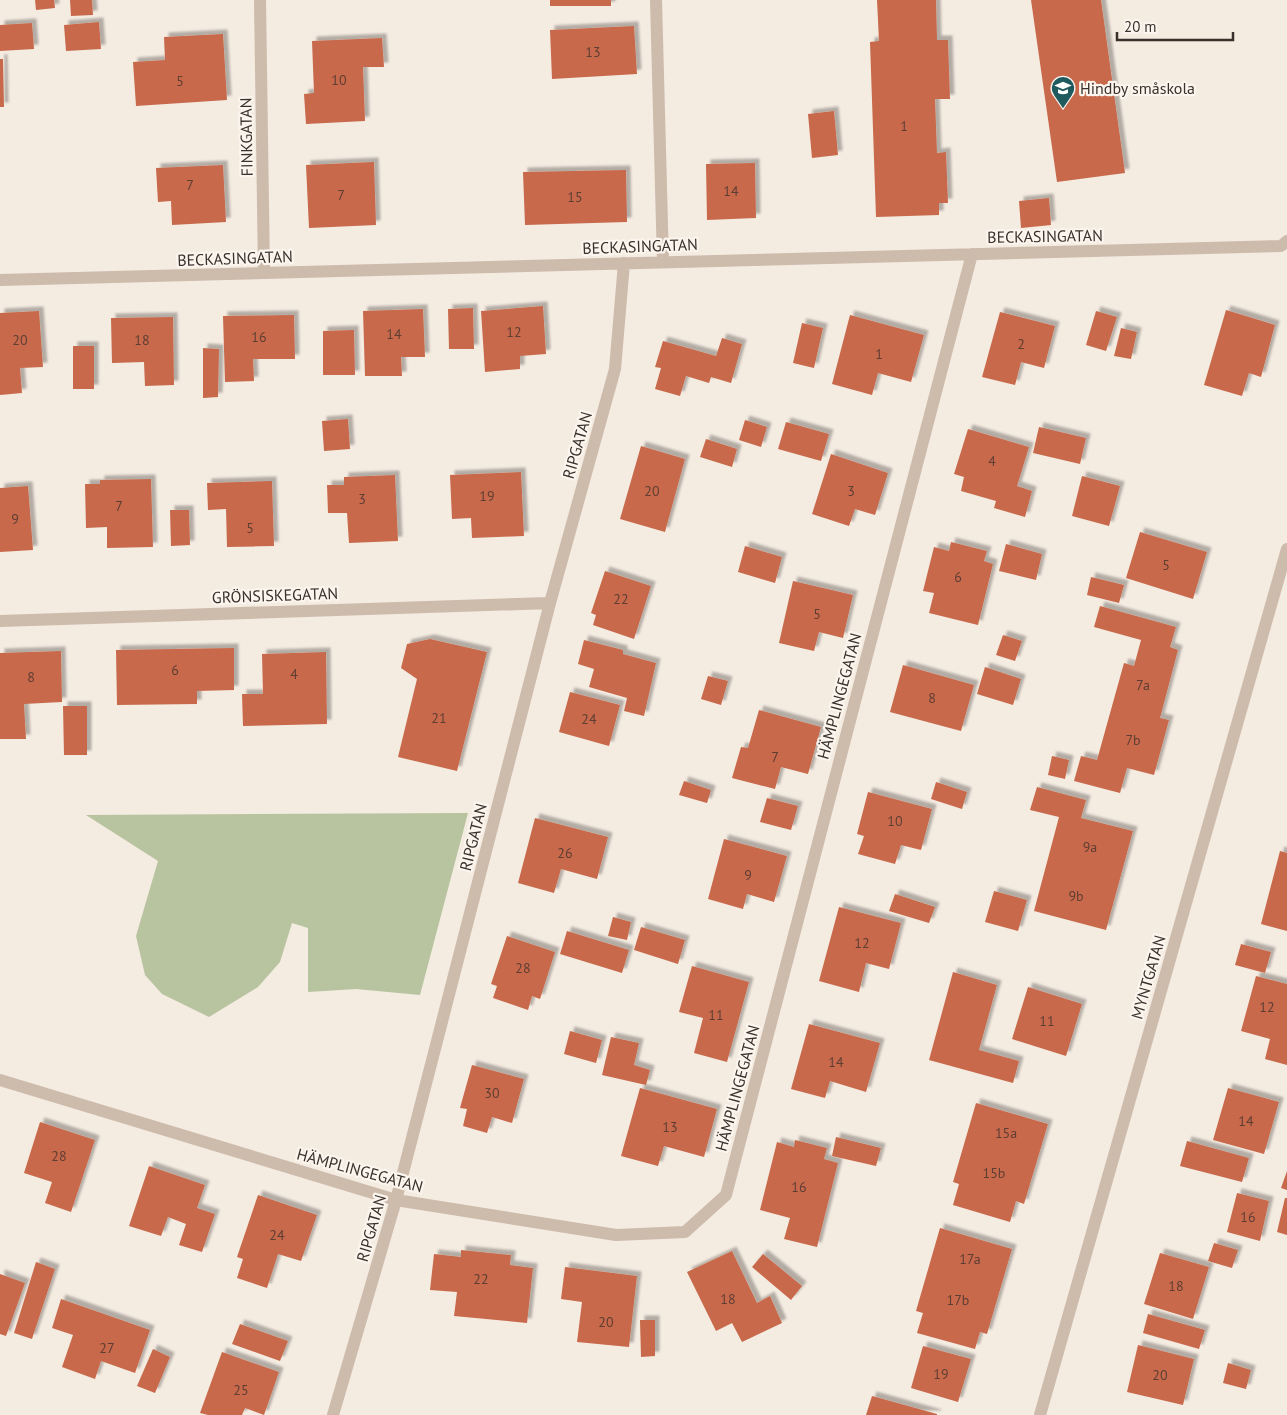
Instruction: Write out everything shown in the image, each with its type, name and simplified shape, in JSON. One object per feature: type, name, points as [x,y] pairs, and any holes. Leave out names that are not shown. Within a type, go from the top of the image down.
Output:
[{"type":"street","name":"FINKGATAN","points":[[260,0],[264,273]]},
{"type":"street","points":[[656,0],[663,262]]},
{"type":"street","name":"BECKASINGATAN","points":[[0,280],[1284,244]]},
{"type":"street","name":"HÄMPLINGEGATAN","points":[[0,1080],[396,1200],[616,1235],[685,1232],[726,1195],[972,254]]},
{"type":"street","name":"RIPGATAN","points":[[333,1415],[396,1200],[550,602],[615,369],[624,263]]},
{"type":"street","name":"MYNTGATAN","points":[[1040,1415],[1287,548]]},
{"type":"street","name":"GRÖNSISKEGATAN","points":[[0,621],[550,602]]},
{"type":"green space","points":[[468,813],[420,995],[356,989],[308,992],[308,928],[292,923],[280,962],[258,987],[209,1017],[162,994],[145,975],[136,936],[158,861],[86,815]]},
{"type":"building","points":[[35,0],[54,0],[55,8],[36,10]]},
{"type":"building","points":[[70,0],[92,0],[93,15],[71,16]]},
{"type":"building","points":[[550,0],[611,0],[611,6],[550,6]]},
{"type":"building","points":[[877,0],[936,0],[937,40],[948,40],[950,99],[935,99],[937,153],[946,152],[948,203],[939,203],[939,215],[876,217],[870,42],[879,41]]},
{"type":"building","points":[[1031,0],[1101,0],[1125,173],[1057,182]]},
{"type":"building","points":[[99,22],[101,49],[66,51],[64,25]]},
{"type":"building","points":[[32,23],[34,49],[0,51],[0,25]]},
{"type":"building","points":[[634,26],[637,74],[552,79],[550,30]]},
{"type":"building","points":[[223,34],[227,100],[136,106],[133,62],[165,60],[164,37]]},
{"type":"building","points":[[382,38],[384,67],[363,67],[365,121],[306,124],[304,94],[314,93],[312,41]]},
{"type":"building","points":[[0,59],[3,59],[4,107],[0,107]]},
{"type":"building","points":[[834,111],[838,155],[812,158],[808,114]]},
{"type":"building","points":[[374,162],[376,225],[309,228],[306,165]]},
{"type":"building","points":[[755,163],[756,218],[707,220],[706,164]]},
{"type":"building","points":[[223,165],[226,222],[172,225],[171,201],[158,202],[156,168]]},
{"type":"building","points":[[626,170],[627,222],[525,225],[523,172]]},
{"type":"building","points":[[1049,198],[1051,225],[1021,228],[1019,201]]},
{"type":"building","points":[[543,306],[546,354],[520,356],[520,369],[485,372],[481,311]]},
{"type":"building","points":[[473,308],[474,349],[449,349],[448,309]]},
{"type":"building","points":[[423,309],[425,357],[401,357],[402,376],[365,376],[363,311]]},
{"type":"building","points":[[1226,310],[1275,325],[1261,377],[1249,373],[1242,396],[1204,385]]},
{"type":"building","points":[[39,311],[43,367],[20,368],[22,393],[0,395],[0,313]]},
{"type":"building","points":[[1096,311],[1117,317],[1106,351],[1086,345]]},
{"type":"building","points":[[1000,312],[1055,326],[1044,368],[1021,362],[1015,385],[982,377]]},
{"type":"building","points":[[294,315],[295,359],[253,359],[254,381],[225,382],[223,316]]},
{"type":"building","points":[[850,315],[924,335],[911,382],[878,373],[872,395],[832,384]]},
{"type":"building","points":[[173,317],[174,385],[145,386],[144,362],[112,363],[111,318]]},
{"type":"building","points":[[802,323],[823,328],[814,368],[793,363]]},
{"type":"building","points":[[1121,328],[1137,332],[1131,359],[1114,356]]},
{"type":"building","points":[[354,330],[355,375],[323,375],[323,331]]},
{"type":"building","points":[[722,338],[742,344],[731,383],[711,377],[709,383],[686,376],[680,396],[655,389],[661,368],[655,367],[663,341],[716,356]]},
{"type":"building","points":[[73,346],[94,346],[94,389],[73,389]]},
{"type":"building","points":[[203,348],[219,349],[218,397],[203,398]]},
{"type":"building","points":[[348,419],[350,449],[324,451],[322,421]]},
{"type":"building","points":[[745,420],[767,427],[761,447],[739,440]]},
{"type":"building","points":[[786,422],[829,434],[821,461],[778,449]]},
{"type":"building","points":[[1039,427],[1086,438],[1080,464],[1033,453]]},
{"type":"building","points":[[968,429],[1029,447],[1017,486],[1032,491],[1025,517],[994,508],[996,501],[961,491],[964,477],[954,474]]},
{"type":"building","points":[[706,439],[737,449],[732,467],[700,457]]},
{"type":"building","points":[[641,446],[685,459],[665,532],[620,519]]},
{"type":"building","points":[[831,454],[888,473],[875,515],[855,509],[849,526],[812,514]]},
{"type":"building","points":[[521,472],[524,536],[472,538],[471,518],[452,519],[450,475]]},
{"type":"building","points":[[395,475],[398,541],[349,543],[347,513],[328,513],[327,485],[344,485],[344,477]]},
{"type":"building","points":[[1082,476],[1120,486],[1109,526],[1072,516]]},
{"type":"building","points":[[151,479],[153,547],[107,548],[107,527],[86,528],[85,484],[100,484],[100,480]]},
{"type":"building","points":[[272,481],[274,546],[227,547],[226,509],[208,510],[207,483]]},
{"type":"building","points":[[28,486],[33,550],[0,552],[0,488]]},
{"type":"building","points":[[170,510],[189,510],[190,545],[171,546]]},
{"type":"building","points":[[1140,532],[1207,552],[1193,599],[1126,578]]},
{"type":"building","points":[[951,542],[987,551],[984,561],[993,564],[978,625],[929,613],[934,593],[923,591],[934,547],[949,551]]},
{"type":"building","points":[[1006,544],[1042,554],[1036,580],[999,571]]},
{"type":"building","points":[[745,546],[782,557],[775,583],[738,572]]},
{"type":"building","points":[[605,571],[651,586],[634,639],[593,625],[596,615],[591,613]]},
{"type":"building","points":[[1091,577],[1124,585],[1119,603],[1087,595]]},
{"type":"building","points":[[793,581],[853,595],[843,638],[819,632],[814,651],[779,643]]},
{"type":"building","points":[[1100,606],[1176,627],[1170,647],[1178,650],[1160,718],[1169,720],[1154,775],[1127,768],[1120,793],[1074,781],[1081,756],[1097,760],[1124,663],[1134,666],[1141,640],[1094,627]]},
{"type":"building","points":[[1003,635],[1022,641],[1015,661],[996,655]]},
{"type":"building","points":[[430,639],[487,652],[457,771],[398,757],[417,679],[401,668],[407,644]]},
{"type":"building","points":[[584,640],[623,650],[623,654],[656,663],[644,716],[624,711],[627,698],[589,687],[594,669],[578,664]]},
{"type":"building","points":[[234,648],[234,690],[197,691],[197,704],[117,705],[116,650]]},
{"type":"building","points":[[61,651],[62,702],[24,704],[26,739],[0,739],[0,653]]},
{"type":"building","points":[[326,652],[327,724],[243,726],[242,694],[263,694],[262,654]]},
{"type":"building","points":[[903,665],[974,685],[961,731],[890,712]]},
{"type":"building","points":[[985,667],[1021,679],[1013,705],[977,694]]},
{"type":"building","points":[[708,676],[728,681],[721,705],[701,699]]},
{"type":"building","points":[[570,692],[620,705],[609,746],[559,732]]},
{"type":"building","points":[[63,706],[87,706],[87,755],[64,755]]},
{"type":"building","points":[[759,710],[821,727],[808,774],[781,767],[775,789],[732,778],[741,747],[748,748]]},
{"type":"building","points":[[1052,756],[1069,760],[1065,779],[1048,775]]},
{"type":"building","points":[[684,781],[711,790],[707,803],[679,795]]},
{"type":"building","points":[[936,782],[967,792],[962,809],[931,799]]},
{"type":"building","points":[[1037,787],[1086,800],[1081,818],[1133,831],[1106,930],[1034,911],[1059,817],[1030,810]]},
{"type":"building","points":[[868,792],[932,809],[921,850],[901,845],[895,864],[858,854],[864,836],[857,834]]},
{"type":"building","points":[[767,798],[798,806],[791,830],[760,822]]},
{"type":"building","points":[[535,818],[608,837],[597,879],[561,869],[554,893],[518,883]]},
{"type":"building","points":[[724,839],[787,856],[774,902],[747,894],[743,909],[708,899]]},
{"type":"building","points":[[1280,851],[1287,853],[1287,931],[1261,924]]},
{"type":"building","points":[[994,891],[1027,900],[1018,931],[985,922]]},
{"type":"building","points":[[895,894],[935,907],[929,923],[889,911]]},
{"type":"building","points":[[839,907],[901,923],[889,969],[866,963],[859,992],[819,981]]},
{"type":"building","points":[[613,917],[631,922],[627,940],[608,936]]},
{"type":"building","points":[[641,927],[685,940],[678,964],[634,950]]},
{"type":"building","points":[[567,931],[629,950],[622,973],[560,954]]},
{"type":"building","points":[[507,936],[555,952],[540,999],[532,996],[528,1010],[493,998],[497,986],[491,984]]},
{"type":"building","points":[[1241,944],[1271,952],[1265,973],[1235,965]]},
{"type":"building","points":[[692,966],[749,982],[727,1062],[694,1053],[703,1018],[679,1012]]},
{"type":"building","points":[[953,972],[997,985],[979,1050],[1019,1061],[1013,1083],[929,1060]]},
{"type":"building","points":[[1256,976],[1287,984],[1287,1065],[1265,1059],[1270,1039],[1241,1031]]},
{"type":"building","points":[[1028,987],[1082,1004],[1066,1056],[1012,1039]]},
{"type":"building","points":[[809,1024],[880,1043],[866,1092],[830,1081],[825,1098],[791,1089]]},
{"type":"building","points":[[570,1031],[602,1040],[596,1063],[564,1054]]},
{"type":"building","points":[[611,1037],[639,1043],[634,1065],[650,1070],[646,1085],[602,1075]]},
{"type":"building","points":[[472,1065],[524,1079],[512,1123],[492,1117],[487,1133],[463,1126],[467,1109],[460,1108]]},
{"type":"building","points":[[640,1088],[717,1109],[704,1157],[664,1146],[658,1166],[621,1156]]},
{"type":"building","points":[[1228,1088],[1279,1102],[1264,1154],[1213,1140]]},
{"type":"building","points":[[976,1103],[1048,1124],[1024,1204],[1016,1201],[1010,1222],[953,1205],[959,1184],[953,1182]]},
{"type":"building","points":[[40,1122],[95,1140],[71,1212],[45,1203],[52,1182],[24,1173]]},
{"type":"building","points":[[836,1137],[881,1148],[876,1166],[832,1156]]},
{"type":"building","points":[[795,1140],[827,1148],[824,1159],[838,1163],[817,1247],[784,1239],[790,1218],[760,1210],[777,1142],[794,1147]]},
{"type":"building","points":[[1187,1141],[1249,1158],[1242,1182],[1180,1166]]},
{"type":"building","points":[[149,1166],[205,1185],[197,1208],[215,1214],[202,1252],[179,1245],[186,1224],[168,1217],[161,1236],[129,1226]]},
{"type":"building","points":[[1287,1171],[1287,1190],[1281,1188]]},
{"type":"building","points":[[1237,1193],[1269,1201],[1260,1241],[1227,1232]]},
{"type":"building","points":[[258,1195],[317,1215],[301,1261],[278,1254],[267,1288],[237,1278],[243,1259],[237,1257]]},
{"type":"building","points":[[1285,1198],[1287,1198],[1287,1235],[1277,1232]]},
{"type":"building","points":[[940,1228],[1012,1249],[987,1334],[980,1332],[975,1349],[917,1333],[923,1313],[916,1311]]},
{"type":"building","points":[[1214,1243],[1238,1250],[1232,1268],[1208,1261]]},
{"type":"building","points":[[461,1250],[511,1255],[510,1265],[533,1268],[527,1323],[454,1316],[457,1292],[430,1290],[434,1254],[461,1257]]},
{"type":"building","points":[[732,1251],[757,1303],[770,1296],[782,1323],[742,1342],[732,1323],[716,1331],[687,1272]]},
{"type":"building","points":[[1160,1253],[1209,1267],[1193,1319],[1144,1304]]},
{"type":"building","points":[[763,1254],[802,1286],[791,1300],[752,1267]]},
{"type":"building","points":[[36,1262],[55,1269],[32,1339],[14,1333]]},
{"type":"building","points":[[565,1267],[637,1276],[629,1347],[577,1342],[582,1302],[561,1299]]},
{"type":"building","points":[[0,1274],[25,1283],[6,1336],[0,1334]]},
{"type":"building","points":[[61,1299],[150,1330],[135,1373],[101,1361],[95,1379],[62,1367],[73,1335],[52,1328]]},
{"type":"building","points":[[1148,1314],[1205,1330],[1199,1349],[1143,1333]]},
{"type":"building","points":[[640,1320],[655,1320],[655,1356],[641,1357]]},
{"type":"building","points":[[240,1324],[288,1341],[280,1361],[232,1344]]},
{"type":"building","points":[[1138,1345],[1194,1359],[1183,1405],[1127,1392]]},
{"type":"building","points":[[923,1346],[971,1359],[958,1402],[911,1388]]},
{"type":"building","points":[[153,1349],[170,1357],[155,1393],[137,1386]]},
{"type":"building","points":[[222,1352],[279,1372],[264,1415],[245,1408],[242,1415],[208,1415],[200,1413]]},
{"type":"building","points":[[1228,1363],[1251,1370],[1246,1389],[1223,1383]]},
{"type":"building","points":[[872,1396],[937,1414],[937,1415],[866,1415]]},
{"type":"place","name":"Hindby småskola","points":[[1063,109]]}]
